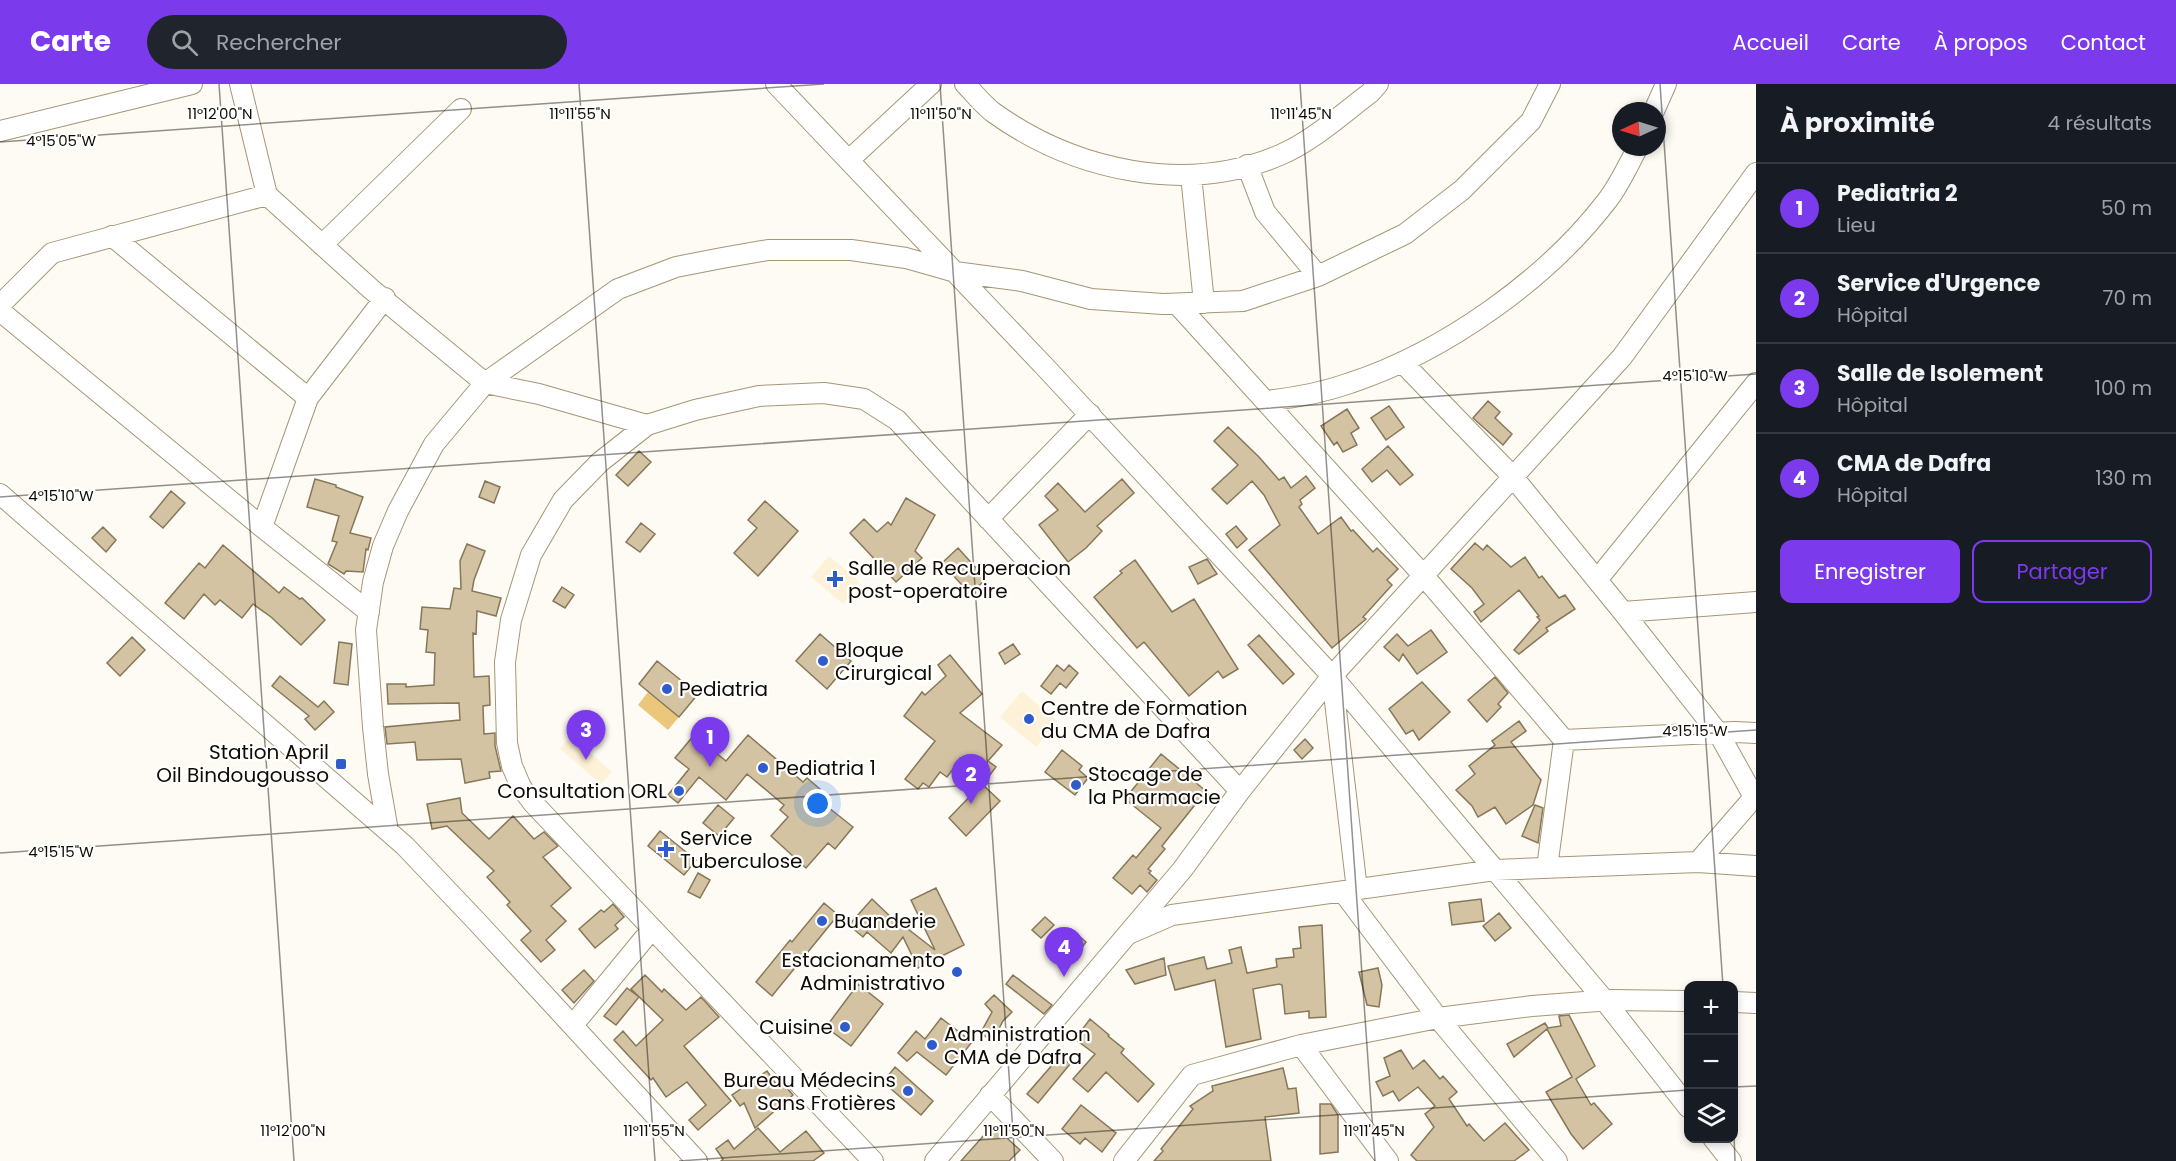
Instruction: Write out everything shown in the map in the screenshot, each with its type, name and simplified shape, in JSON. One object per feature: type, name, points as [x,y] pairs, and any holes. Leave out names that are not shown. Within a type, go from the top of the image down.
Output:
[{"type":"street","points":[[0,131],[192,84]]},
{"type":"street","points":[[240,84],[267,195],[371,289],[485,383],[539,394],[647,425]]},
{"type":"street","points":[[776,84],[1090,414],[1332,676],[1605,1001],[1684,1101]]},
{"type":"street","points":[[849,160],[930,84]]},
{"type":"street","points":[[964,84],[992,112],[1038,140],[1083,159],[1121,169],[1180,176],[1234,169],[1281,154],[1314,135],[1370,93],[1378,84]]},
{"type":"street","points":[[388,831],[378,774],[368,678],[366,630],[383,546],[398,511],[434,444],[485,383],[618,290],[676,267],[768,250],[851,250],[906,258],[955,272],[1022,281],[1091,299],[1177,304],[1243,301],[1318,276],[1405,234],[1462,190],[1531,121],[1550,84]]},
{"type":"street","points":[[1658,102],[1666,84]]},
{"type":"street","points":[[322,245],[460,109]]},
{"type":"street","points":[[1265,401],[1303,396],[1349,384],[1436,345],[1499,304],[1559,256],[1608,201],[1633,156]]},
{"type":"street","points":[[1247,165],[1265,212],[1318,276]]},
{"type":"street","points":[[935,1161],[1182,870],[1240,791],[1332,676],[1622,357],[1756,173]]},
{"type":"street","points":[[1191,175],[1204,303]]},
{"type":"street","points":[[0,305],[52,253],[267,195]]},
{"type":"street","points":[[112,236],[308,398]]},
{"type":"street","points":[[261,527],[308,398],[384,298]]},
{"type":"street","points":[[1177,304],[1423,575],[1564,740],[1547,868]]},
{"type":"street","points":[[0,311],[261,527],[369,612]]},
{"type":"street","points":[[1402,362],[1513,477],[1719,734],[1755,796],[1698,862]]},
{"type":"street","points":[[1597,580],[1756,383]]},
{"type":"street","points":[[873,1161],[549,820],[521,787],[512,766],[507,743],[505,663],[511,620],[531,555],[563,500],[600,462],[647,425],[695,410],[759,396],[825,393],[864,399],[897,420],[1240,791]]},
{"type":"street","points":[[988,519],[1090,414]]},
{"type":"street","points":[[0,494],[388,831],[480,925],[697,1161]]},
{"type":"street","points":[[1623,612],[1753,599]]},
{"type":"street","points":[[1332,676],[1350,891],[1438,1018],[1557,1161]]},
{"type":"street","points":[[1564,740],[1756,733]]},
{"type":"street","points":[[1128,934],[1172,915],[1495,870],[1698,862],[1756,866]]},
{"type":"street","points":[[573,1025],[652,929]]},
{"type":"street","points":[[1124,1161],[1192,1075],[1301,1046],[1438,1018],[1532,1006],[1605,1001],[1684,1001]]},
{"type":"street","points":[[1301,1046],[1388,1161]]},
{"type":"street","points":[[990,1095],[1053,1161]]},
{"type":"street","points":[[1717,1143],[1731,1161]]},
{"type":"shaded area","name":"Salle de Recuperacion post-operatoire","points":[[829,556],[860,582],[843,604],[811,577]]},
{"type":"shaded area","name":"Centre de Formation du CMA de Dafra","points":[[1022,691],[1057,721],[1036,747],[1000,717]]},
{"type":"shaded area","points":[[648,692],[679,717],[668,730],[638,705]]},
{"type":"shaded area","points":[[571,736],[612,772],[601,784],[560,749]]},
{"type":"building","points":[[1488,401],[1500,412],[1495,418],[1512,434],[1503,445],[1473,418]]},
{"type":"building","points":[[1389,406],[1404,427],[1386,440],[1371,418]]},
{"type":"building","points":[[1347,409],[1359,428],[1351,433],[1357,445],[1343,452],[1337,442],[1334,445],[1321,426]]},
{"type":"building","points":[[1228,427],[1279,480],[1284,477],[1291,488],[1306,476],[1315,488],[1300,500],[1302,504],[1299,507],[1318,534],[1341,517],[1351,531],[1353,530],[1373,552],[1377,548],[1398,569],[1387,580],[1392,585],[1363,617],[1366,619],[1332,648],[1249,550],[1280,525],[1264,495],[1252,481],[1227,504],[1212,489],[1238,465],[1214,441]]},
{"type":"building","points":[[1388,446],[1413,475],[1400,485],[1387,470],[1372,482],[1362,469]]},
{"type":"building","points":[[639,451],[651,462],[628,486],[616,475]]},
{"type":"building","points":[[315,479],[363,497],[350,533],[371,538],[368,550],[366,549],[363,572],[346,571],[344,574],[328,564],[337,542],[332,541],[339,516],[307,507]]},
{"type":"building","points":[[1122,479],[1134,493],[1097,526],[1102,531],[1068,562],[1039,525],[1058,510],[1045,496],[1058,483],[1085,512]]},
{"type":"building","points":[[485,481],[500,487],[494,503],[479,497]]},
{"type":"building","points":[[171,491],[185,503],[163,528],[150,517]]},
{"type":"building","points":[[906,498],[935,515],[915,551],[922,558],[896,582],[850,533],[864,519],[877,532],[888,522],[891,525]]},
{"type":"building","points":[[765,501],[798,531],[758,576],[734,553],[757,528],[748,520]]},
{"type":"building","points":[[641,523],[655,534],[640,552],[626,542]]},
{"type":"building","points":[[1236,526],[1247,539],[1237,548],[1226,534]]},
{"type":"building","points":[[103,527],[116,540],[106,552],[92,538]]},
{"type":"building","points":[[1475,543],[1483,550],[1487,545],[1511,567],[1525,557],[1539,578],[1542,576],[1559,598],[1565,595],[1575,609],[1546,628],[1548,631],[1519,654],[1514,650],[1540,620],[1537,617],[1539,616],[1519,590],[1481,622],[1474,612],[1484,604],[1472,588],[1451,569]]},
{"type":"building","points":[[467,544],[485,551],[472,591],[501,598],[496,616],[477,611],[476,634],[473,633],[474,677],[489,676],[490,705],[483,706],[484,734],[495,733],[495,746],[501,771],[489,772],[490,778],[465,783],[461,759],[417,760],[415,742],[387,744],[385,727],[460,720],[459,703],[388,704],[387,684],[406,684],[406,687],[434,685],[435,653],[426,652],[428,630],[420,629],[422,607],[450,609],[454,588],[461,589],[460,561]]},
{"type":"building","points":[[223,545],[279,593],[284,587],[300,599],[302,598],[325,620],[301,645],[271,617],[253,604],[242,618],[220,600],[215,605],[204,594],[184,619],[165,603],[199,563],[205,568]]},
{"type":"building","points":[[958,548],[986,579],[970,594],[942,563]]},
{"type":"building","points":[[1207,559],[1217,574],[1198,584],[1189,567]]},
{"type":"building","points":[[1135,560],[1172,612],[1194,599],[1238,669],[1223,678],[1218,671],[1189,696],[1144,642],[1137,648],[1094,597],[1122,573],[1120,571]]},
{"type":"building","points":[[562,587],[574,595],[565,608],[553,601]]},
{"type":"building","points":[[1431,630],[1447,652],[1417,674],[1403,654],[1399,661],[1384,647],[1397,634],[1408,646]]},
{"type":"building","name":"Bloque Cirurgical","points":[[820,634],[851,661],[827,689],[796,661]]},
{"type":"building","points":[[1259,635],[1294,674],[1283,684],[1248,645]]},
{"type":"building","points":[[132,637],[145,650],[120,676],[107,663]]},
{"type":"building","points":[[339,642],[352,644],[348,685],[334,683]]},
{"type":"building","points":[[1013,644],[1020,654],[1005,664],[999,653]]},
{"type":"building","points":[[950,655],[982,694],[960,713],[1002,745],[988,761],[996,767],[986,780],[960,760],[947,777],[940,772],[929,787],[923,783],[918,789],[905,779],[935,741],[904,716],[922,692],[925,695],[946,676],[938,665]]},
{"type":"building","name":"Pediatria","points":[[657,661],[698,694],[679,717],[639,684]]},
{"type":"building","points":[[1057,665],[1064,671],[1069,665],[1078,673],[1066,688],[1060,683],[1051,694],[1041,686]]},
{"type":"building","points":[[280,676],[318,707],[324,701],[334,712],[315,730],[305,719],[309,716],[272,686]]},
{"type":"building","points":[[1495,677],[1508,693],[1498,704],[1501,707],[1487,722],[1468,700]]},
{"type":"building","points":[[1422,682],[1450,712],[1419,740],[1413,730],[1406,734],[1389,709]]},
{"type":"building","points":[[1519,721],[1526,731],[1511,742],[1541,780],[1533,805],[1506,824],[1495,807],[1478,817],[1472,806],[1456,790],[1475,774],[1469,766],[1495,745],[1492,741]]},
{"type":"building","points":[[694,735],[726,761],[748,735],[803,782],[807,778],[820,789],[814,796],[853,827],[835,849],[828,843],[806,868],[771,836],[788,817],[780,810],[784,805],[747,774],[726,800],[699,777],[678,803],[668,795],[689,769],[675,758]]},
{"type":"building","points":[[1305,739],[1313,748],[1302,759],[1294,750]]},
{"type":"building","points":[[1062,750],[1082,766],[1079,770],[1088,778],[1075,795],[1045,772]]},
{"type":"building","points":[[1161,754],[1206,791],[1162,846],[1165,849],[1148,869],[1157,880],[1147,892],[1140,885],[1132,894],[1113,878],[1133,855],[1136,858],[1161,828],[1125,799]]},
{"type":"building","points":[[982,784],[1000,801],[966,836],[949,818]]},
{"type":"building","points":[[460,798],[462,813],[489,839],[513,816],[534,839],[544,832],[558,846],[543,857],[571,888],[551,906],[566,921],[546,940],[555,950],[541,962],[521,940],[531,931],[507,905],[510,902],[487,877],[494,871],[447,826],[432,829],[427,804]]},
{"type":"building","points":[[718,805],[734,818],[719,836],[703,823]]},
{"type":"building","points":[[1535,805],[1543,808],[1538,843],[1522,836]]},
{"type":"building","name":"Service Tuberculose","points":[[660,831],[696,860],[684,875],[648,846]]},
{"type":"building","points":[[698,873],[710,880],[700,898],[688,892]]},
{"type":"building","points":[[936,888],[964,945],[918,968],[903,937],[891,953],[867,932],[863,937],[849,925],[872,899],[895,921],[895,919],[935,950],[911,900]]},
{"type":"building","points":[[1481,899],[1484,921],[1452,925],[1449,903]]},
{"type":"building","points":[[824,903],[838,915],[772,996],[756,982]]},
{"type":"building","points":[[613,904],[624,917],[615,925],[618,929],[595,948],[579,929],[601,910],[604,912]]},
{"type":"building","points":[[1499,913],[1511,928],[1495,941],[1483,926]]},
{"type":"building","points":[[1045,917],[1054,925],[1041,938],[1032,930]]},
{"type":"building","points":[[1322,925],[1326,1017],[1309,1018],[1309,1011],[1285,1014],[1282,985],[1253,989],[1261,1039],[1226,1047],[1215,980],[1175,990],[1168,966],[1204,957],[1207,969],[1232,963],[1229,950],[1241,947],[1247,973],[1277,967],[1276,959],[1294,957],[1293,949],[1301,948],[1299,927]]},
{"type":"building","points":[[1071,929],[1086,942],[1076,955],[1061,943]]},
{"type":"building","points":[[1164,958],[1166,975],[1135,984],[1126,970]]},
{"type":"building","points":[[1378,968],[1382,985],[1379,1007],[1367,1005],[1359,972]]},
{"type":"building","points":[[584,970],[594,981],[574,1003],[562,990]]},
{"type":"building","points":[[645,975],[662,992],[664,989],[686,1010],[701,997],[719,1017],[684,1046],[731,1101],[698,1130],[689,1120],[706,1105],[687,1082],[666,1097],[653,1078],[651,1080],[614,1040],[623,1031],[636,1046],[663,1020],[631,989]]},
{"type":"building","points":[[1013,975],[1052,1005],[1044,1014],[1006,984]]},
{"type":"building","points":[[858,984],[883,1004],[851,1046],[826,1027]]},
{"type":"building","points":[[627,988],[639,997],[616,1025],[604,1016]]},
{"type":"building","points":[[994,995],[1012,1012],[1003,1021],[993,1040],[980,1034],[992,1012],[985,1004]]},
{"type":"building","points":[[1569,1015],[1595,1066],[1576,1079],[1591,1105],[1594,1103],[1612,1124],[1583,1149],[1571,1134],[1546,1092],[1572,1077],[1547,1029],[1514,1057],[1507,1044],[1545,1023],[1548,1028],[1561,1026],[1559,1016]]},
{"type":"building","points":[[941,1018],[972,1042],[946,1075],[917,1052],[907,1061],[898,1053],[916,1031],[925,1039]]},
{"type":"building","points":[[1090,1019],[1124,1049],[1121,1053],[1154,1084],[1138,1102],[1106,1072],[1088,1092],[1073,1079],[1095,1054],[1075,1039]]},
{"type":"building","points":[[1401,1050],[1413,1069],[1424,1060],[1440,1079],[1443,1076],[1457,1092],[1449,1099],[1467,1126],[1469,1124],[1484,1141],[1505,1123],[1529,1150],[1514,1161],[1417,1161],[1411,1155],[1434,1127],[1425,1114],[1435,1106],[1418,1087],[1399,1101],[1393,1091],[1383,1096],[1376,1082],[1390,1076],[1384,1058]]},
{"type":"building","points":[[1060,1056],[1070,1064],[1038,1103],[1027,1094]]},
{"type":"building","name":"Bureau Médecins Sans Frotières","points":[[895,1067],[933,1101],[921,1115],[883,1082]]},
{"type":"building","points":[[1283,1068],[1288,1089],[1296,1088],[1299,1113],[1265,1117],[1271,1161],[1154,1161],[1193,1109],[1190,1106],[1213,1091],[1212,1086]]},
{"type":"building","points":[[767,1071],[776,1084],[780,1080],[793,1095],[755,1128],[744,1103],[740,1106],[732,1095]]},
{"type":"building","points":[[1320,1104],[1331,1104],[1338,1115],[1338,1152],[1320,1154]]},
{"type":"building","points":[[1081,1105],[1116,1133],[1102,1152],[1085,1138],[1080,1144],[1062,1129]]},
{"type":"building","points":[[993,1125],[1020,1150],[1009,1161],[961,1161]]},
{"type":"building","points":[[758,1128],[780,1152],[806,1131],[824,1153],[813,1161],[721,1161],[723,1159],[716,1149],[728,1140],[734,1149]]},
{"type":"place","name":"Salle de Recuperacion post-operatoire","points":[[835,579]]},
{"type":"place","name":"Bloque Cirurgical","points":[[823,661]]},
{"type":"place","name":"Pediatria","points":[[667,689]]},
{"type":"place","name":"Centre de Formation du CMA de Dafra","points":[[1029,719]]},
{"type":"place","name":"Salle de Isolement","points":[[586,760]]},
{"type":"place","name":"Station April Oil Bindougousso","points":[[341,764]]},
{"type":"place","name":"Pediatria 2","points":[[710,767]]},
{"type":"place","name":"Pediatria 1","points":[[763,768]]},
{"type":"place","name":"Stocage de la Pharmacie","points":[[1076,785]]},
{"type":"place","name":"Consultation ORL","points":[[679,791]]},
{"type":"place","name":"Service d'Urgence","points":[[971,804]]},
{"type":"place","name":"Service Tuberculose","points":[[666,849]]},
{"type":"place","name":"Buanderie","points":[[822,921]]},
{"type":"place","name":"Estacionamento Administrativo","points":[[957,972]]},
{"type":"place","name":"CMA de Dafra","points":[[1064,977]]},
{"type":"place","name":"Cuisine","points":[[845,1027]]},
{"type":"place","name":"Administration CMA de Dafra","points":[[932,1045]]},
{"type":"place","name":"Bureau Médecins Sans Frotières","points":[[908,1091]]}]
